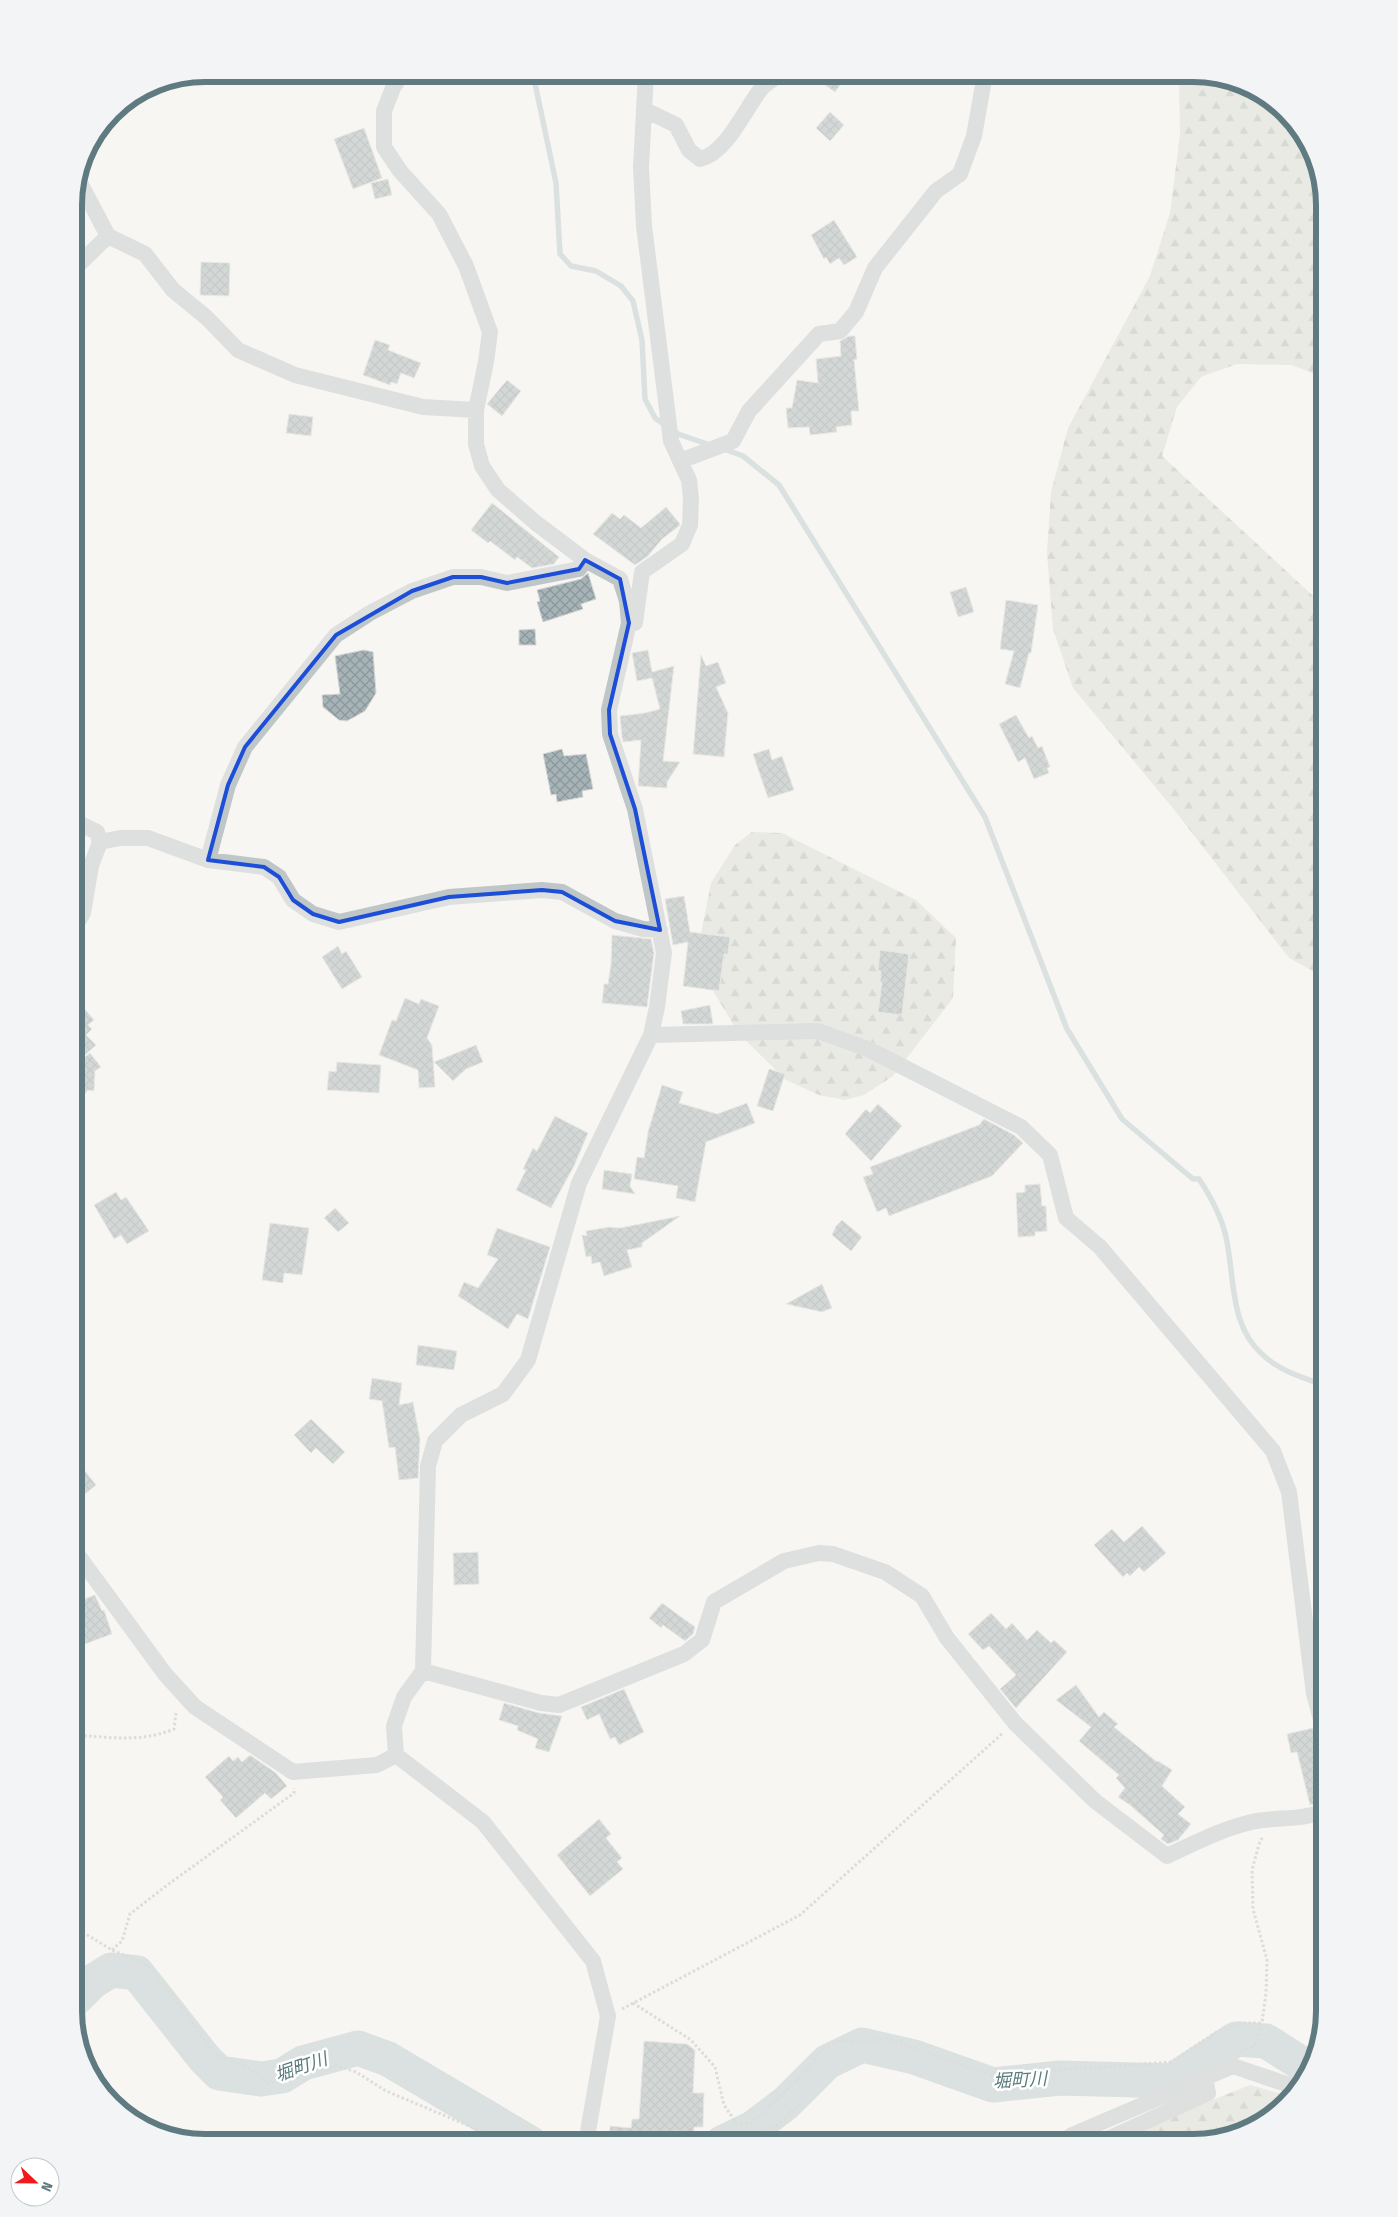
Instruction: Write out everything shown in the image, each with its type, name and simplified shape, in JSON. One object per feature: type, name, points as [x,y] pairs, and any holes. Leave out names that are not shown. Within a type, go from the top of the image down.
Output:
[{"type":"street","points":[[396,83],[384,111],[384,147],[400,171],[439,214],[466,266],[490,332],[476,410],[476,444],[482,466],[498,490],[536,523],[585,560],[620,579],[627,601],[629,623],[609,710],[610,734],[636,809],[664,953],[657,1007],[651,1034],[579,1183],[528,1360],[503,1394],[461,1415],[435,1441],[428,1466],[422,1671],[404,1697],[394,1726],[396,1755],[483,1822],[593,1961],[608,2016],[588,2134]]},
{"type":"street","points":[[629,623],[635,624],[642,572],[682,544],[690,524],[691,499],[689,480],[670,440],[644,226],[641,167],[646,83]]},
{"type":"street","points":[[645,110],[676,124],[689,150],[700,159],[710,157],[724,143],[763,87],[768,83]]},
{"type":"street","points":[[680,461],[733,441],[749,411],[819,334],[840,331],[856,312],[875,268],[936,190],[960,174],[974,136],[983,83]]},
{"type":"street","points":[[84,190],[108,236],[145,254],[173,290],[207,318],[238,350],[295,375],[423,407],[476,410]]},
{"type":"street","points":[[83,206],[95,221],[100,220]]},
{"type":"street","points":[[83,260],[108,236]]},
{"type":"street","points":[[208,860],[228,785],[245,746],[336,635],[370,613],[412,591],[453,577],[481,577],[507,583],[579,569],[585,560]]},
{"type":"street","points":[[83,825],[97,832],[100,842],[91,866],[83,914]]},
{"type":"street","points":[[100,842],[120,838],[148,838],[208,860],[264,867],[279,877],[293,900],[313,914],[338,922],[450,897],[542,890],[562,892],[614,920],[643,929],[660,930]]},
{"type":"street","points":[[651,1034],[818,1031],[868,1050],[1021,1127],[1050,1155],[1066,1218],[1100,1247],[1273,1451],[1289,1492],[1316,1701]]},
{"type":"street","points":[[422,1671],[541,1703],[559,1705],[684,1654],[702,1640],[714,1602],[770,1567],[784,1561],[819,1553],[834,1554],[885,1572],[922,1596],[947,1638],[1015,1723],[1095,1801],[1167,1856],[1206,1838],[1255,1821],[1316,1815]]},
{"type":"street","points":[[82,1561],[173,1682],[195,1706],[293,1772],[377,1765],[396,1755]]},
{"type":"street","points":[[1074,2134],[1233,2066],[1290,2085]]},
{"type":"street","points":[[1119,2134],[1208,2092],[1205,2078]]},
{"type":"path","points":[[82,1736],[121,1740],[157,1736],[174,1729],[176,1712],[168,1693],[173,1682]]},
{"type":"path","points":[[608,2016],[800,1915],[1015,1723]]},
{"type":"path","points":[[112,1950],[122,1941],[130,1914],[294,1793],[293,1772]]},
{"type":"path","points":[[1238,2052],[1254,2046],[1262,2023],[1266,1993],[1267,1960],[1253,1909],[1252,1870],[1260,1841],[1277,1819]]},
{"type":"path","points":[[82,1932],[112,1950],[147,1966],[171,1993],[215,2054],[249,2068],[270,2084],[335,2064],[356,2072],[386,2091],[489,2134]]},
{"type":"path","points":[[632,2004],[691,2040],[715,2067],[724,2105],[737,2124],[751,2123],[804,2074],[821,2050],[839,2040],[852,2042],[889,2039],[991,2075],[1171,2062],[1218,2031],[1238,2023],[1262,2023]]},
{"type":"path","points":[[759,2134],[776,2126],[802,2102]]},
{"type":"highlighted area","points":[[585,560],[620,579],[629,623],[609,710],[610,734],[635,809],[660,930],[615,921],[562,892],[542,890],[449,897],[339,922],[313,914],[293,900],[279,877],[264,867],[208,860],[228,785],[245,747],[336,635],[412,591],[453,577],[481,577],[507,583],[579,569]]},
{"type":"green space","points":[[1179,83],[1200,83],[1232,89],[1261,103],[1285,125],[1303,151],[1313,182],[1316,206],[1316,374],[1291,365],[1237,364],[1201,377],[1177,407],[1162,456],[1316,599],[1315,972],[1289,958],[1172,807],[1073,688],[1053,629],[1047,553],[1051,492],[1068,428],[1150,276],[1170,213],[1180,135]]},
{"type":"green space","points":[[752,832],[782,833],[916,900],[956,938],[953,998],[893,1076],[864,1095],[845,1100],[819,1095],[786,1080],[739,1034],[703,974],[701,933],[711,883],[735,845]]},
{"type":"green space","points":[[1250,2085],[1283,2094],[1261,2114],[1247,2122],[1224,2130],[1192,2134],[1133,2134],[1142,2128]]},
{"type":"building","points":[[822,83],[842,83],[835,92]]},
{"type":"building","points":[[830,112],[844,125],[830,141],[816,128]]},
{"type":"building","points":[[364,128],[382,178],[353,189],[334,139]]},
{"type":"building","points":[[388,179],[392,195],[375,199],[371,183]]},
{"type":"building","points":[[834,220],[857,257],[844,265],[839,258],[830,264],[826,257],[824,259],[811,235]]},
{"type":"building","points":[[201,262],[230,263],[229,296],[200,295]]},
{"type":"building","points":[[849,336],[855,336],[857,359],[854,360],[859,411],[851,411],[852,425],[836,427],[837,432],[810,435],[809,427],[788,428],[786,408],[792,408],[797,380],[818,383],[816,359],[841,356],[840,341]]},
{"type":"building","points":[[375,340],[390,345],[388,350],[421,363],[414,378],[401,373],[397,384],[391,382],[390,385],[363,375]]},
{"type":"building","points":[[507,380],[521,391],[502,416],[487,404]]},
{"type":"building","points":[[289,414],[313,417],[311,436],[286,433]]},
{"type":"building","points":[[492,503],[559,557],[554,564],[532,568],[517,557],[515,560],[490,541],[488,543],[471,530]]},
{"type":"building","points":[[666,507],[680,524],[679,526],[662,539],[648,556],[635,565],[593,534],[612,513],[620,519],[624,515],[641,528]]},
{"type":"building","points":[[588,573],[596,599],[581,604],[583,609],[543,622],[537,602],[540,601],[537,590],[581,579]]},
{"type":"building","points":[[966,587],[974,612],[958,617],[950,592]]},
{"type":"building","points":[[1006,600],[1038,605],[1031,653],[1029,653],[1020,688],[1005,684],[1014,651],[1000,649]]},
{"type":"building","points":[[535,629],[536,645],[519,645],[519,630]]},
{"type":"building","points":[[364,650],[373,652],[376,693],[365,711],[347,721],[339,720],[323,707],[322,695],[340,694],[335,656]]},
{"type":"building","points":[[648,650],[652,672],[674,666],[663,761],[680,762],[667,782],[667,788],[638,786],[641,740],[623,742],[622,737],[620,716],[660,709],[652,678],[637,681],[632,653]]},
{"type":"building","points":[[701,655],[706,666],[718,662],[726,683],[716,687],[728,713],[724,757],[693,754]]},
{"type":"building","points":[[1016,715],[1029,738],[1032,736],[1038,748],[1042,746],[1050,767],[1047,768],[1049,773],[1034,779],[1025,758],[1018,762],[999,724]]},
{"type":"building","points":[[562,749],[564,756],[586,754],[593,789],[582,791],[583,797],[557,802],[556,794],[551,795],[543,754]]},
{"type":"building","points":[[769,749],[772,760],[782,756],[794,790],[768,798],[753,754]]},
{"type":"building","points":[[684,896],[690,932],[730,937],[728,954],[724,954],[719,991],[683,986],[688,942],[673,945],[665,899]]},
{"type":"building","points":[[612,935],[651,939],[654,953],[647,1007],[602,1003],[604,984],[608,984],[611,964]]},
{"type":"building","points":[[338,946],[342,954],[346,951],[362,977],[342,989],[322,957]]},
{"type":"building","points":[[880,950],[909,954],[902,1015],[878,1012],[882,982],[880,982],[881,971],[878,970]]},
{"type":"building","points":[[405,998],[419,1004],[421,999],[439,1006],[427,1038],[432,1045],[435,1087],[419,1088],[418,1070],[379,1055],[392,1020],[396,1021]]},
{"type":"building","points":[[710,1005],[713,1024],[683,1024],[681,1011]]},
{"type":"building","points":[[83,1007],[94,1020],[88,1025],[92,1029],[86,1035],[96,1045],[83,1057]]},
{"type":"building","points":[[476,1045],[483,1062],[466,1069],[453,1081],[434,1062]]},
{"type":"building","points":[[90,1053],[101,1067],[95,1071],[94,1091],[88,1090],[83,1097],[83,1059]]},
{"type":"building","points":[[337,1062],[381,1065],[379,1093],[327,1090],[329,1071],[336,1072]]},
{"type":"building","points":[[769,1069],[785,1074],[773,1111],[757,1106]]},
{"type":"building","points":[[662,1085],[683,1092],[679,1103],[717,1114],[747,1103],[755,1123],[706,1142],[695,1202],[676,1198],[678,1186],[634,1179],[637,1157],[644,1158],[648,1132]]},
{"type":"building","points":[[878,1104],[902,1126],[871,1161],[845,1134],[866,1109],[870,1113]]},
{"type":"building","points":[[555,1116],[588,1133],[574,1166],[551,1208],[516,1190],[526,1170],[523,1169],[533,1148],[537,1151]]},
{"type":"building","points":[[984,1119],[1014,1135],[1023,1143],[992,1176],[889,1216],[886,1208],[877,1212],[863,1177],[873,1174],[870,1167],[979,1125]]},
{"type":"building","points":[[604,1170],[632,1174],[630,1186],[635,1194],[602,1189]]},
{"type":"building","points":[[1040,1184],[1042,1206],[1046,1206],[1047,1231],[1035,1232],[1035,1236],[1018,1237],[1016,1193],[1025,1192],[1025,1185]]},
{"type":"building","points":[[116,1192],[121,1200],[126,1197],[149,1231],[127,1244],[121,1235],[114,1239],[94,1205]]},
{"type":"building","points":[[335,1208],[349,1223],[338,1232],[324,1218]]},
{"type":"building","points":[[680,1216],[642,1243],[642,1247],[627,1250],[632,1267],[604,1276],[600,1262],[592,1264],[591,1256],[586,1257],[582,1235],[587,1236],[586,1231],[609,1227],[620,1228]]},
{"type":"building","points":[[842,1220],[862,1237],[851,1251],[832,1235],[836,1226]]},
{"type":"building","points":[[270,1223],[309,1228],[302,1275],[284,1273],[283,1283],[262,1280]]},
{"type":"building","points":[[497,1228],[550,1247],[528,1319],[517,1314],[508,1329],[458,1296],[464,1282],[478,1288],[498,1259],[487,1255]]},
{"type":"building","points":[[822,1284],[832,1308],[822,1312],[786,1304]]},
{"type":"building","points":[[418,1345],[457,1351],[454,1370],[416,1365]]},
{"type":"building","points":[[372,1378],[402,1383],[399,1405],[413,1402],[420,1439],[418,1478],[399,1480],[395,1447],[389,1448],[382,1401],[369,1399]]},
{"type":"building","points":[[311,1419],[345,1452],[333,1464],[316,1448],[311,1453],[294,1435]]},
{"type":"building","points":[[82,1468],[96,1485],[82,1496]]},
{"type":"building","points":[[1142,1526],[1166,1553],[1144,1572],[1139,1567],[1130,1576],[1127,1573],[1123,1577],[1094,1545],[1112,1529],[1124,1542]]},
{"type":"building","points":[[478,1552],[479,1584],[454,1585],[453,1553]]},
{"type":"building","points":[[95,1595],[102,1611],[104,1610],[112,1634],[82,1645],[82,1600]]},
{"type":"building","points":[[662,1603],[695,1627],[693,1634],[685,1641],[663,1625],[661,1628],[649,1618]]},
{"type":"building","points":[[991,1613],[1006,1629],[1012,1623],[1027,1640],[1037,1630],[1051,1643],[1054,1640],[1067,1652],[1016,1708],[1000,1689],[1016,1675],[989,1646],[983,1650],[968,1634]]},
{"type":"building","points":[[1076,1685],[1099,1717],[1104,1712],[1118,1724],[1114,1727],[1157,1762],[1172,1770],[1162,1786],[1185,1807],[1178,1814],[1191,1824],[1178,1840],[1168,1844],[1161,1839],[1164,1835],[1118,1797],[1125,1788],[1116,1778],[1119,1775],[1079,1741],[1091,1727],[1056,1700]]},
{"type":"building","points":[[624,1689],[644,1732],[619,1745],[615,1737],[610,1739],[599,1714],[587,1720],[581,1707]]},
{"type":"building","points":[[504,1703],[539,1713],[562,1716],[549,1752],[535,1748],[538,1739],[517,1730],[518,1726],[499,1720]]},
{"type":"building","points":[[1313,1728],[1316,1735],[1316,1803],[1310,1805],[1297,1752],[1291,1753],[1287,1734]]},
{"type":"building","points":[[250,1755],[276,1773],[287,1786],[271,1799],[265,1793],[236,1818],[220,1800],[223,1797],[205,1777],[229,1756],[233,1761],[238,1757],[242,1762]]},
{"type":"building","points":[[599,1819],[611,1834],[606,1838],[622,1858],[617,1862],[623,1869],[590,1896],[557,1855]]},
{"type":"building","points":[[644,2041],[687,2044],[695,2050],[693,2093],[704,2093],[703,2127],[694,2127],[694,2132],[675,2131],[674,2134],[610,2134],[610,2126],[631,2128],[632,2119],[639,2119]]},
{"type":"waterway","points":[[535,83],[556,183],[560,254],[571,266],[596,271],[621,286],[633,301],[642,340],[645,399],[655,418],[678,434],[710,445]]},
{"type":"waterway","points":[[724,449],[743,456],[779,485],[985,817],[1067,1029],[1122,1119],[1193,1179],[1199,1179],[1208,1193],[1224,1229],[1235,1300],[1244,1330],[1252,1343],[1270,1361],[1292,1373],[1316,1382]]},
{"type":"waterway","name":"堀町川","points":[[82,1992],[92,1982],[111,1970],[137,1973],[205,2059],[219,2073],[261,2079],[282,2076],[303,2063],[358,2048],[388,2059],[515,2134]]},
{"type":"waterway","name":"堀町川","points":[[741,2134],[753,2128],[786,2103],[827,2062],[862,2045],[914,2057],[993,2085],[1060,2078],[1172,2081],[1236,2039],[1266,2041],[1303,2065]]}]
